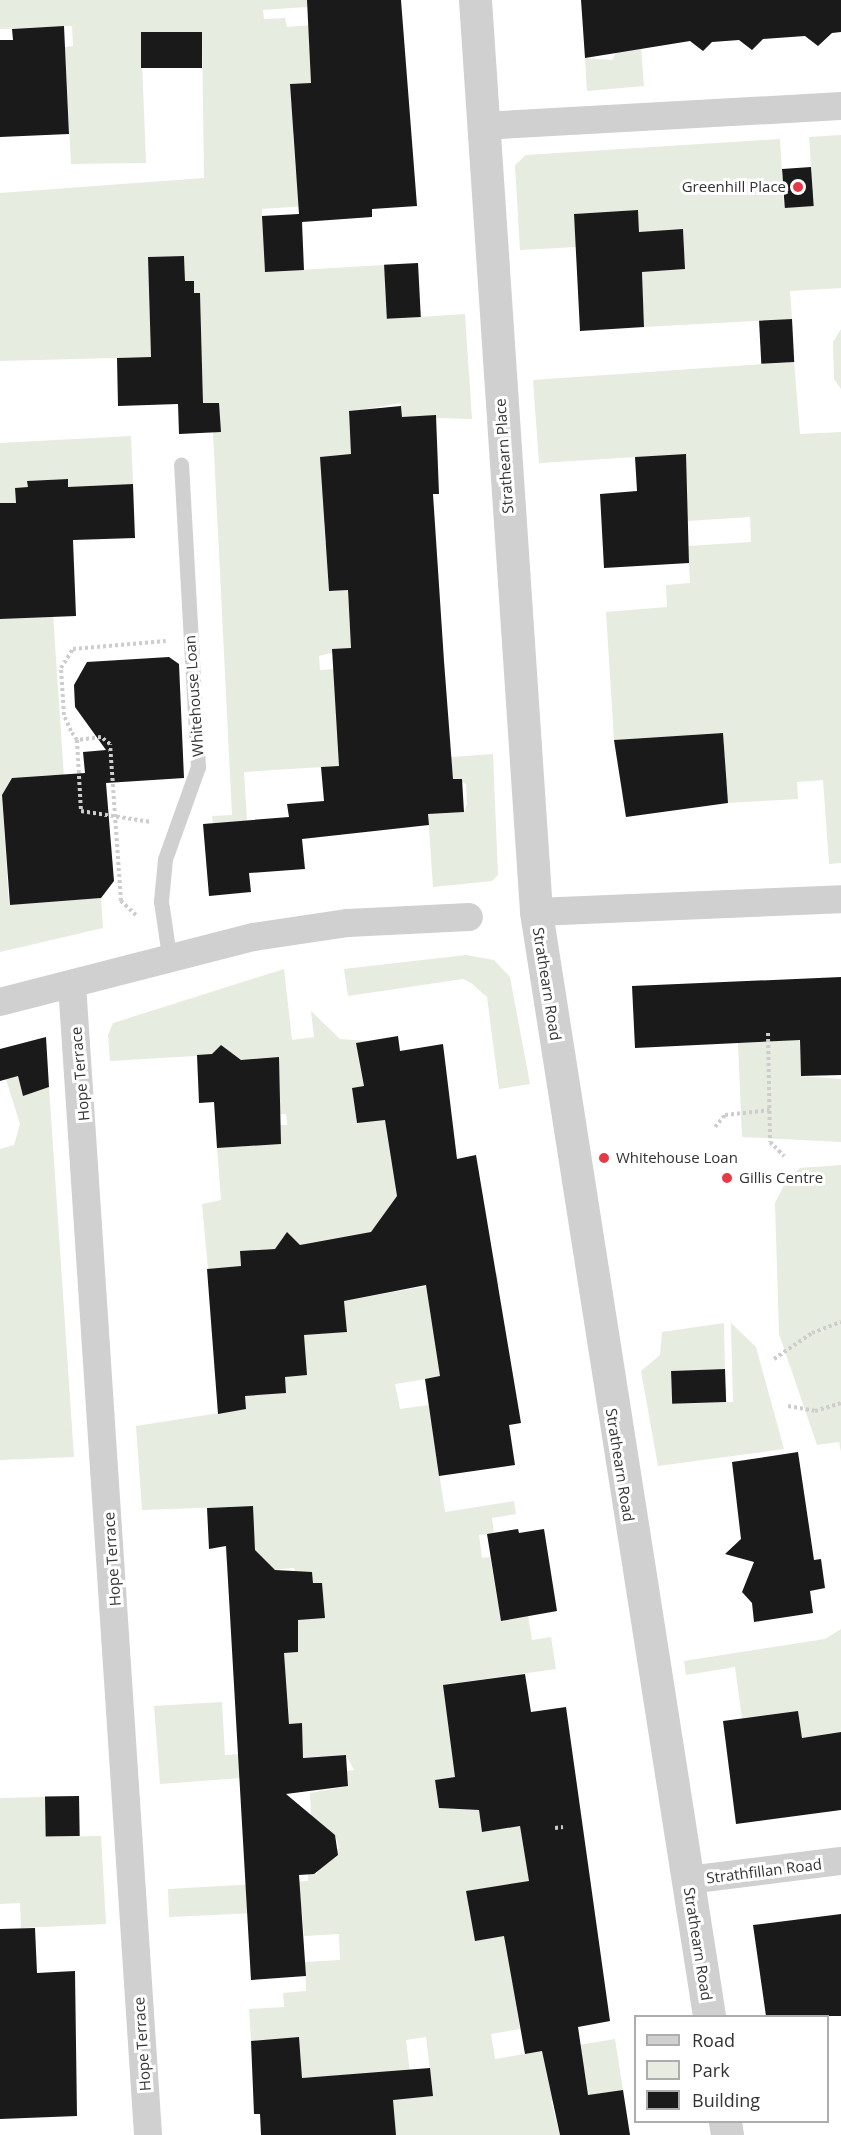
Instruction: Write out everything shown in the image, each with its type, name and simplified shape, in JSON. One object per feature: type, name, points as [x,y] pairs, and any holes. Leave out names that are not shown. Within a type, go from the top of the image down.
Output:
[{"type":"street","name":"Strathearn Place","points":[[475,0],[536,912]]},
{"type":"street","points":[[483,126],[841,106]]},
{"type":"street","points":[[536,912],[841,899]]},
{"type":"street","name":"Strathearn Road","points":[[536,912],[709,2015]]},
{"type":"street","points":[[0,1002],[169,957],[317,927],[469,917]]},
{"type":"street","name":"Hope Terrace","points":[[72,984],[148,2135]]},
{"type":"street","name":"Strathfillan Road","points":[[688,1880],[841,1861]]},
{"type":"lane","name":"Whitehouse Loan","points":[[169,957],[162,923],[162,879],[175,827],[198,767],[181,464]]},
{"type":"path","points":[[175,827],[115,814],[89,816],[80,809],[77,740],[64,715],[61,668],[67,654],[85,647],[190,639]]},
{"type":"path","points":[[77,740],[101,737],[110,744],[121,901],[134,914],[162,923]]},
{"type":"path","points":[[768,1033],[770,1142],[784,1155]]},
{"type":"path","points":[[715,1127],[725,1115],[770,1110]]},
{"type":"path","points":[[774,1359],[812,1333],[841,1322]]},
{"type":"path","points":[[788,1406],[815,1411],[841,1404]]},
{"type":"path","points":[[555,1828],[563,1827]]},
{"type":"green space","points":[[0,0],[321,0],[321,6],[263,10],[264,19],[285,18],[287,27],[312,25],[324,54],[310,55],[311,83],[290,85],[291,105],[320,131],[293,133],[296,173],[320,171],[334,204],[262,209],[265,272],[384,265],[388,319],[465,314],[472,419],[402,417],[401,403],[349,412],[352,461],[324,524],[325,543],[344,542],[345,572],[328,574],[329,591],[348,590],[351,648],[319,656],[320,670],[350,668],[339,766],[244,772],[247,821],[213,823],[212,816],[232,815],[213,432],[203,403],[200,294],[194,293],[194,281],[185,281],[184,256],[148,257],[151,357],[0,361],[0,193],[204,178],[202,32],[141,34],[146,163],[71,164],[65,47],[73,46],[72,26],[0,29]]},
{"type":"green space","points":[[641,47],[644,86],[587,91],[585,58],[612,60],[618,48]]},
{"type":"green space","points":[[841,135],[841,288],[790,291],[792,319],[644,327],[642,272],[685,269],[683,230],[639,232],[638,210],[574,214],[576,247],[520,250],[515,165],[526,155],[780,139],[784,208],[814,205],[809,137]]},
{"type":"green space","points":[[841,329],[841,389],[834,379],[833,342]]},
{"type":"green space","points":[[794,362],[800,434],[841,432],[841,863],[829,864],[823,780],[797,782],[798,799],[727,803],[723,733],[614,740],[606,612],[667,607],[666,585],[690,583],[688,546],[751,542],[750,517],[687,521],[685,454],[539,463],[533,380]]},
{"type":"green space","points":[[131,436],[133,484],[68,491],[68,479],[28,481],[28,487],[15,488],[16,503],[0,503],[0,443]]},
{"type":"green space","points":[[53,614],[65,792],[52,775],[12,778],[2,795],[9,905],[101,898],[103,928],[0,952],[0,619]]},
{"type":"green space","points":[[493,754],[498,875],[492,881],[433,887],[428,814],[464,812],[467,804],[466,784],[453,779],[451,757]]},
{"type":"green space","points":[[466,955],[494,960],[510,977],[530,1084],[499,1089],[487,997],[463,979],[348,996],[344,969]]},
{"type":"green space","points":[[284,969],[292,1040],[314,1037],[311,1011],[340,1039],[368,1041],[371,1063],[360,1065],[364,1086],[352,1088],[357,1123],[399,1116],[419,1165],[404,1246],[337,1239],[343,1294],[291,1237],[283,1237],[275,1249],[240,1251],[241,1266],[208,1269],[202,1204],[221,1200],[217,1148],[281,1144],[280,1125],[287,1125],[286,1114],[280,1114],[279,1067],[212,1055],[110,1061],[108,1035],[113,1023]]},
{"type":"green space","points":[[799,1023],[801,1076],[841,1079],[841,1142],[742,1137],[738,1043],[762,1042],[761,1024]]},
{"type":"green space","points":[[18,1076],[23,1096],[49,1087],[74,1457],[0,1460],[0,1149],[14,1145],[20,1124],[6,1079]]},
{"type":"green space","points":[[841,1165],[841,1452],[839,1442],[817,1445],[779,1334],[775,1203],[786,1181],[800,1168]]},
{"type":"green space","points":[[497,1273],[499,1285],[446,1294],[448,1309],[430,1312],[444,1376],[395,1384],[400,1409],[429,1405],[445,1512],[514,1501],[516,1514],[492,1518],[494,1533],[479,1535],[482,1558],[490,1557],[501,1621],[528,1616],[532,1640],[551,1637],[556,1669],[443,1685],[503,1770],[435,1780],[439,1808],[479,1810],[482,1832],[520,1826],[534,1908],[486,1888],[467,1891],[527,1931],[512,1979],[520,2029],[491,2034],[495,2059],[615,2039],[623,2090],[551,2101],[560,2135],[396,2135],[373,2073],[302,2078],[299,2037],[251,2041],[249,2009],[284,2007],[283,1993],[306,1991],[305,1962],[340,1960],[339,1934],[304,1936],[302,1911],[169,1917],[168,1889],[308,1881],[308,1874],[317,1874],[316,1864],[329,1863],[339,1847],[335,1835],[312,1831],[310,1793],[348,1786],[347,1771],[354,1770],[346,1755],[291,1758],[302,1723],[289,1724],[288,1705],[236,1709],[264,1655],[298,1652],[298,1620],[325,1618],[322,1583],[313,1583],[312,1572],[295,1573],[294,1568],[228,1574],[225,1546],[254,1541],[252,1506],[142,1510],[136,1426],[245,1409],[245,1396],[285,1393],[285,1377],[304,1335],[347,1331],[344,1301]],"holes":[[[426,2037],[433,2095],[413,2098],[406,2040]]]},
{"type":"green space","points":[[724,1323],[725,1369],[671,1371],[672,1404],[733,1402],[731,1323],[756,1347],[784,1449],[658,1466],[641,1371],[660,1355],[662,1332]]},
{"type":"green space","points":[[841,1629],[841,1732],[802,1738],[798,1711],[742,1718],[735,1667],[686,1675],[684,1661],[825,1639]]},
{"type":"green space","points":[[222,1702],[225,1755],[239,1754],[241,1778],[160,1784],[154,1706]]},
{"type":"green space","points":[[45,1797],[47,1837],[101,1836],[106,1924],[21,1928],[20,1903],[0,1904],[0,1798]]},
{"type":"building","points":[[307,0],[401,0],[417,206],[372,209],[372,217],[302,222],[304,270],[265,272],[262,216],[299,214],[290,84],[311,83]]},
{"type":"building","points":[[581,0],[841,0],[841,32],[832,33],[818,46],[805,36],[763,39],[752,50],[739,40],[712,42],[703,51],[690,41],[585,58]]},
{"type":"building","points":[[64,26],[69,134],[0,137],[0,40],[13,40],[12,29]]},
{"type":"building","points":[[141,32],[202,32],[202,68],[141,68]]},
{"type":"building","name":"Greenhill Place","points":[[811,167],[814,206],[785,208],[782,169]]},
{"type":"building","points":[[638,210],[639,232],[683,229],[685,269],[642,272],[644,327],[580,331],[574,214]]},
{"type":"building","points":[[184,256],[185,281],[194,281],[194,293],[200,293],[203,403],[219,403],[221,432],[179,434],[178,404],[118,406],[117,358],[151,357],[148,257]]},
{"type":"building","points":[[418,263],[421,317],[387,319],[384,265]]},
{"type":"building","points":[[792,319],[794,362],[761,364],[759,321]]},
{"type":"building","points":[[401,406],[402,417],[436,415],[439,494],[433,494],[444,661],[453,779],[462,779],[464,812],[428,814],[429,825],[302,839],[305,869],[249,873],[251,892],[209,896],[203,824],[289,817],[287,804],[324,801],[321,767],[339,766],[332,649],[351,648],[348,590],[329,591],[320,457],[351,454],[349,411]]},
{"type":"building","points":[[686,454],[689,563],[604,568],[600,494],[637,491],[635,457]]},
{"type":"building","points":[[68,479],[68,487],[133,484],[135,538],[73,540],[76,616],[0,619],[0,503],[16,503],[15,488],[28,487],[27,481]]},
{"type":"building","points":[[169,657],[179,664],[184,778],[106,783],[114,881],[101,898],[10,905],[2,795],[12,778],[85,773],[83,752],[106,750],[75,707],[74,685],[87,662]]},
{"type":"building","points":[[723,733],[728,803],[626,817],[614,740]]},
{"type":"building","points":[[841,977],[841,1075],[801,1076],[800,1040],[635,1048],[632,986]]},
{"type":"building","points":[[398,1036],[400,1051],[443,1044],[457,1159],[476,1155],[521,1423],[509,1425],[515,1465],[439,1476],[425,1379],[440,1376],[426,1285],[344,1301],[347,1332],[304,1335],[307,1375],[285,1377],[286,1393],[245,1396],[246,1409],[218,1414],[207,1269],[241,1266],[240,1251],[275,1249],[287,1232],[300,1245],[371,1232],[397,1196],[385,1120],[357,1123],[352,1088],[364,1086],[356,1043]]},
{"type":"building","points":[[46,1037],[49,1087],[23,1096],[18,1076],[0,1081],[0,1049]]},
{"type":"building","points":[[221,1045],[241,1060],[279,1057],[281,1144],[217,1148],[214,1102],[199,1103],[197,1055],[212,1054]]},
{"type":"building","points":[[725,1369],[726,1402],[672,1404],[671,1371]]},
{"type":"building","points":[[798,1452],[814,1560],[821,1559],[825,1588],[810,1591],[813,1613],[754,1622],[752,1603],[742,1592],[754,1562],[725,1554],[741,1539],[732,1462]]},
{"type":"building","points":[[253,1506],[255,1550],[275,1570],[312,1572],[313,1583],[322,1583],[325,1618],[298,1620],[298,1652],[284,1653],[289,1724],[302,1723],[303,1758],[346,1755],[348,1786],[286,1794],[335,1835],[338,1855],[314,1874],[299,1875],[306,1976],[251,1980],[226,1546],[209,1549],[207,1508]]},
{"type":"building","points":[[518,1529],[519,1533],[544,1529],[557,1611],[501,1621],[487,1534]]},
{"type":"building","points":[[525,1674],[531,1712],[566,1707],[610,2021],[578,2027],[588,2095],[623,2090],[630,2135],[560,2135],[542,2051],[525,2054],[504,1936],[475,1941],[466,1891],[529,1881],[520,1826],[482,1832],[479,1810],[439,1808],[435,1780],[455,1777],[443,1685]]},
{"type":"building","points":[[798,1711],[802,1738],[841,1732],[841,1810],[736,1824],[723,1721]]},
{"type":"building","points":[[79,1796],[80,1836],[46,1837],[45,1797]]},
{"type":"building","points":[[841,1914],[841,2016],[766,2015],[753,1925]]},
{"type":"building","points":[[35,1928],[37,1973],[75,1971],[77,2116],[0,2119],[0,1929]]},
{"type":"building","points":[[299,2037],[302,2078],[430,2068],[433,2096],[393,2100],[396,2135],[261,2135],[260,2114],[254,2114],[251,2041]]},
{"type":"place","name":"Greenhill Place","points":[[798,187]]},
{"type":"place","name":"Whitehouse Loan","points":[[604,1158]]},
{"type":"place","name":"Gillis Centre","points":[[727,1178]]}]
